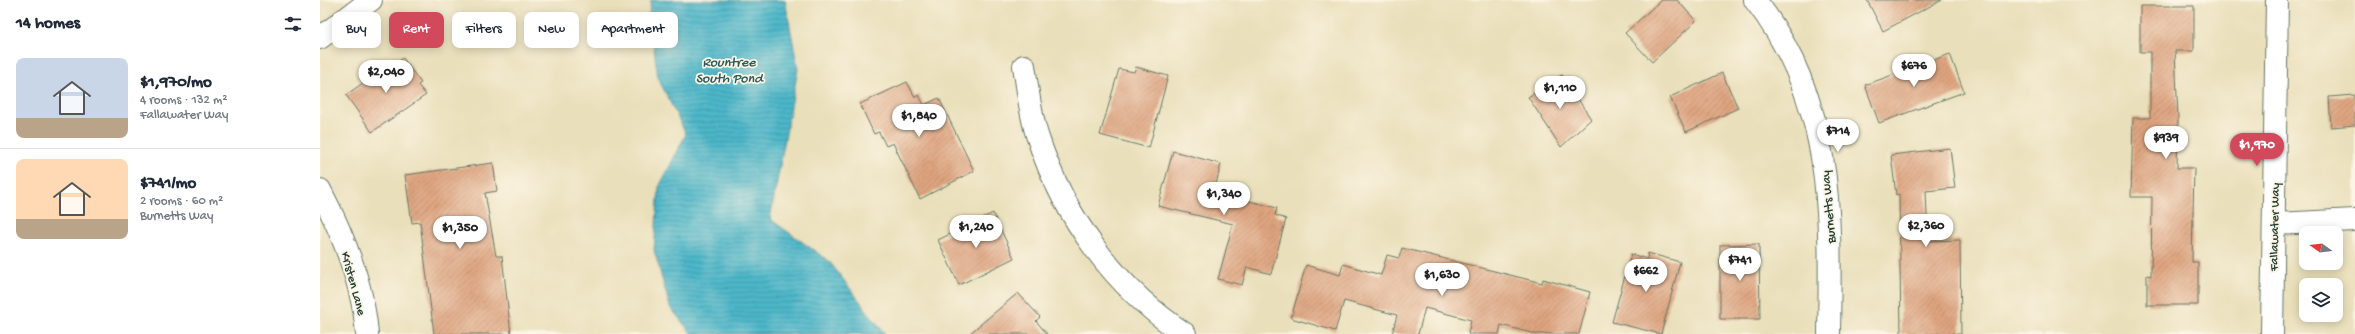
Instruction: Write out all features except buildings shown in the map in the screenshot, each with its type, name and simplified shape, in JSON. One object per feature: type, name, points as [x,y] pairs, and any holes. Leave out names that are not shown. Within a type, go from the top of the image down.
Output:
[{"type":"street","points":[[320,38],[371,0]]},
{"type":"street","name":"Burnetts Way","points":[[1755,0],[1786,46],[1804,85],[1820,146],[1830,234],[1829,334]]},
{"type":"street","name":"Fallawater Way","points":[[2272,334],[2277,0]]},
{"type":"street","points":[[1024,66],[1037,137],[1061,195],[1093,248],[1119,279],[1165,321],[1185,334]]},
{"type":"street","name":"Kristen Lane","points":[[320,190],[353,264],[367,334]]},
{"type":"street","points":[[2274,224],[2355,220]]},
{"type":"water","name":"Rountree South Pond","points":[[651,0],[785,0],[798,69],[770,219],[829,261],[885,334],[692,334],[670,307],[654,250],[659,187],[686,134],[658,78],[654,48],[678,48],[678,12],[649,12]]}]
